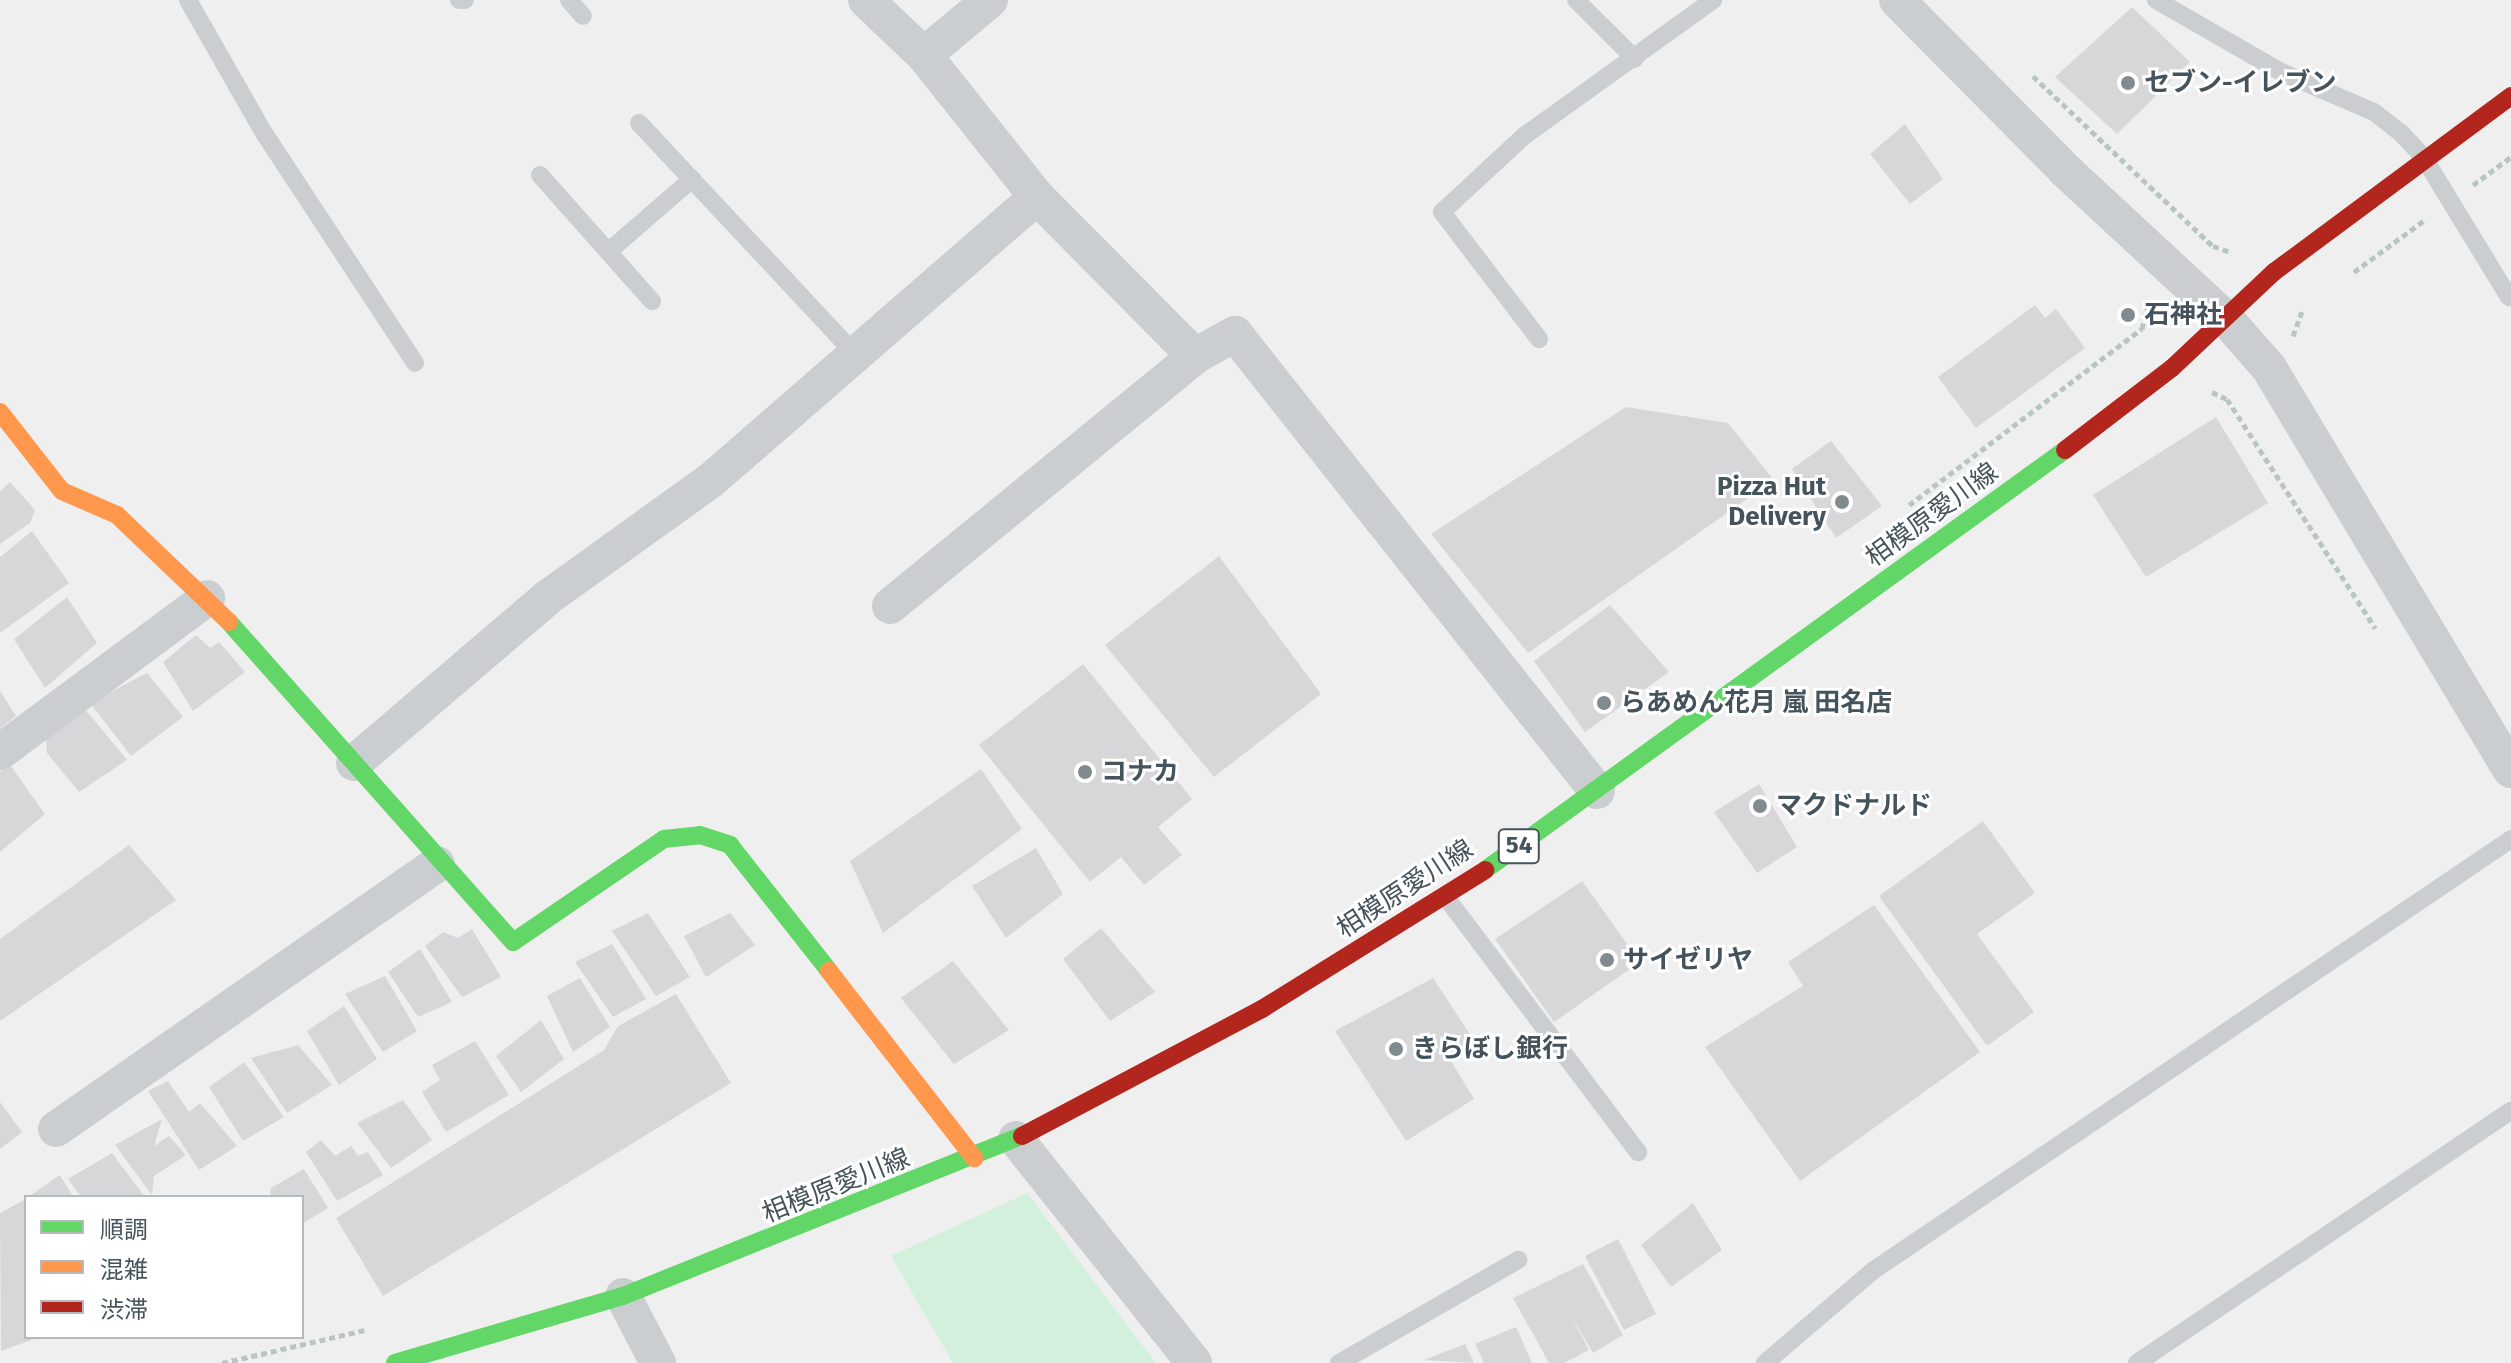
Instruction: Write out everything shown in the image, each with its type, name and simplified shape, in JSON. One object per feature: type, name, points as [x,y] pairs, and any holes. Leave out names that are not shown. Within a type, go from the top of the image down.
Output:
[{"type":"main road","name":"相模原愛川線","points":[[395,1363],[623,1296],[974,1158],[1016,1139],[1262,1009],[1445,896],[1597,791],[2024,481],[2227,320],[2274,272],[2511,96]]},
{"type":"main road","points":[[0,412],[62,491],[117,515],[207,598],[354,763],[437,864],[513,942],[664,839],[700,835],[730,845],[974,1158]]},
{"type":"street","points":[[866,0],[924,55],[1037,197],[1195,356]]},
{"type":"street","points":[[924,55],[990,0]]},
{"type":"street","points":[[1897,0],[2065,170],[2227,320],[2269,368],[2330,463],[2511,770]]},
{"type":"street","points":[[354,763],[547,598],[710,481],[853,352],[1037,197]]},
{"type":"street","points":[[890,606],[1195,356],[1235,334],[1597,791]]},
{"type":"street","points":[[0,752],[207,598]]},
{"type":"street","points":[[56,1129],[437,864]]},
{"type":"street","points":[[1016,1139],[1194,1363]]},
{"type":"street","points":[[623,1296],[658,1363]]},
{"type":"lane","points":[[188,0],[264,133],[415,363]]},
{"type":"lane","points":[[459,0],[465,0]]},
{"type":"lane","points":[[569,0],[583,16]]},
{"type":"lane","points":[[1576,0],[1635,59]]},
{"type":"lane","points":[[1539,339],[1442,212],[1524,136],[1713,0]]},
{"type":"lane","points":[[2156,0],[2281,72],[2374,112],[2424,158],[2509,297]]},
{"type":"lane","points":[[639,123],[853,352]]},
{"type":"lane","points":[[540,175],[652,301]]},
{"type":"lane","points":[[609,251],[692,179]]},
{"type":"lane","points":[[1765,1363],[1874,1270],[2511,839]]},
{"type":"lane","points":[[1445,896],[1638,1152]]},
{"type":"lane","points":[[2137,1363],[2511,1111]]},
{"type":"lane","points":[[1339,1363],[1518,1260]]},
{"type":"path","points":[[2030,73],[2213,246]]},
{"type":"path","points":[[2339,282],[2511,157]]},
{"type":"path","points":[[1902,511],[2142,329],[2147,296]]},
{"type":"path","points":[[2296,349],[2294,324],[2315,300]]},
{"type":"path","points":[[2227,399],[2380,636]]},
{"type":"path","points":[[222,1363],[375,1328]]},
{"type":"green space","points":[[1027,1193],[1156,1363],[953,1363],[891,1256]]},
{"type":"building","points":[[2132,7],[2190,62],[2117,134],[2055,77]]},
{"type":"building","points":[[1905,124],[1943,179],[1910,204],[1870,154]]},
{"type":"building","points":[[2035,305],[2045,318],[2056,309],[2085,348],[1976,428],[1938,377]]},
{"type":"building","points":[[1626,407],[1728,423],[1774,480],[1528,653],[1431,534]]},
{"type":"building","points":[[2216,417],[2268,503],[2146,577],[2093,495]]},
{"type":"building","points":[[1831,441],[1882,506],[1836,538],[1792,469]]},
{"type":"building","points":[[10,482],[35,510],[30,523],[0,544],[0,491]]},
{"type":"building","points":[[32,531],[69,583],[0,633],[0,557]]},
{"type":"building","points":[[1219,556],[1321,694],[1214,777],[1105,645]]},
{"type":"building","points":[[67,597],[97,643],[45,688],[14,639]]},
{"type":"building","points":[[1610,605],[1669,672],[1585,732],[1534,661]]},
{"type":"building","points":[[196,635],[210,648],[219,642],[245,672],[193,711],[163,662]]},
{"type":"building","name":"コナカ","points":[[1083,664],[1192,799],[1158,827],[1182,855],[1144,885],[1121,857],[1090,882],[979,745]]},
{"type":"building","points":[[147,673],[183,717],[131,756],[90,703]]},
{"type":"building","points":[[0,691],[16,716],[0,729]]},
{"type":"building","points":[[81,704],[127,760],[79,792],[47,753],[45,728]]},
{"type":"building","points":[[10,765],[45,814],[0,852],[0,772]]},
{"type":"building","points":[[981,769],[1022,829],[883,933],[850,861]]},
{"type":"building","points":[[1759,784],[1797,847],[1757,873],[1714,812]]},
{"type":"building","points":[[1983,821],[2035,893],[1977,934],[2034,1012],[1987,1046],[1879,896]]},
{"type":"building","points":[[129,845],[176,900],[0,1021],[0,939]]},
{"type":"building","points":[[1036,848],[1063,894],[1006,938],[972,886]]},
{"type":"building","points":[[1582,881],[1640,962],[1554,1022],[1495,939]]},
{"type":"building","points":[[1874,905],[1980,1052],[1800,1181],[1705,1047],[1803,986],[1788,962]]},
{"type":"building","points":[[648,913],[690,977],[656,996],[612,931]]},
{"type":"building","points":[[730,913],[755,945],[706,977],[684,936]]},
{"type":"building","points":[[1101,928],[1155,992],[1110,1021],[1063,959]]},
{"type":"building","points":[[472,929],[501,977],[462,997],[425,946],[443,932],[458,938]]},
{"type":"building","points":[[612,944],[646,999],[613,1017],[575,962]]},
{"type":"building","points":[[420,949],[452,1002],[418,1017],[388,972]]},
{"type":"building","points":[[953,961],[1009,1030],[954,1064],[901,998]]},
{"type":"building","points":[[385,976],[417,1031],[383,1052],[345,994]]},
{"type":"building","points":[[580,978],[610,1027],[573,1052],[547,996]]},
{"type":"building","points":[[1433,978],[1477,1045],[1450,1059],[1474,1099],[1406,1141],[1335,1031]]},
{"type":"building","points":[[676,994],[731,1083],[383,1296],[336,1218],[604,1050],[618,1026]]},
{"type":"building","points":[[344,1006],[377,1059],[339,1085],[307,1031]]},
{"type":"building","points":[[541,1020],[564,1059],[521,1092],[496,1056]]},
{"type":"building","points":[[475,1041],[509,1095],[446,1132],[422,1092],[440,1080],[432,1065]]},
{"type":"building","points":[[298,1045],[332,1085],[287,1113],[251,1058]]},
{"type":"building","points":[[244,1062],[284,1117],[243,1141],[209,1087]]},
{"type":"building","points":[[168,1081],[189,1112],[200,1103],[237,1146],[199,1170],[148,1091]]},
{"type":"building","points":[[403,1100],[432,1140],[391,1168],[357,1123]]},
{"type":"building","points":[[0,1102],[22,1132],[0,1149]]},
{"type":"building","points":[[162,1119],[154,1146],[169,1136],[186,1155],[154,1176],[152,1195],[115,1145]]},
{"type":"building","points":[[321,1140],[335,1156],[351,1146],[358,1156],[368,1152],[383,1175],[337,1201],[306,1152]]},
{"type":"building","points":[[112,1153],[144,1195],[80,1195],[68,1179]]},
{"type":"building","points":[[304,1169],[328,1208],[304,1223],[304,1195],[270,1195],[271,1188]]},
{"type":"building","points":[[60,1175],[72,1195],[31,1195]]},
{"type":"building","points":[[24,1200],[24,1339],[34,1339],[1,1351],[0,1213]]},
{"type":"building","points":[[1693,1203],[1722,1250],[1671,1287],[1641,1245]]},
{"type":"building","points":[[1618,1239],[1656,1314],[1624,1330],[1585,1256]]},
{"type":"building","points":[[1583,1264],[1623,1335],[1593,1353],[1569,1312],[1589,1350],[1564,1363],[1549,1363],[1513,1298]]},
{"type":"building","points":[[1516,1327],[1532,1363],[1484,1363],[1475,1344]]},
{"type":"building","points":[[1465,1344],[1474,1363],[1424,1360]]},
{"type":"traffic: fast","points":[[1485,870],[2065,450]]},
{"type":"traffic: fast","points":[[229,622],[513,942],[664,839],[700,835],[730,845],[829,971]]},
{"type":"traffic: fast","points":[[395,1363],[623,1296],[1022,1136]]},
{"type":"traffic: slow","points":[[0,412],[62,491],[117,515],[229,622]]},
{"type":"traffic: slow","points":[[829,971],[974,1158]]},
{"type":"traffic: jam","points":[[2065,450],[2172,368],[2274,272],[2511,96]]},
{"type":"traffic: jam","points":[[1022,1136],[1262,1009],[1485,870]]},
{"type":"place","name":"セブン-イレブン","points":[[2128,83]]},
{"type":"place","name":"石神社","points":[[2128,315]]},
{"type":"place","name":"Pizza Hut Delivery","points":[[1842,502]]},
{"type":"place","name":"らあめん花月 嵐 田名店","points":[[1604,703]]},
{"type":"place","name":"コナカ","points":[[1085,772]]},
{"type":"place","name":"マクドナルド","points":[[1760,806]]},
{"type":"place","name":"サイゼリヤ","points":[[1607,960]]},
{"type":"place","name":"きらぼし銀行","points":[[1396,1049]]}]
